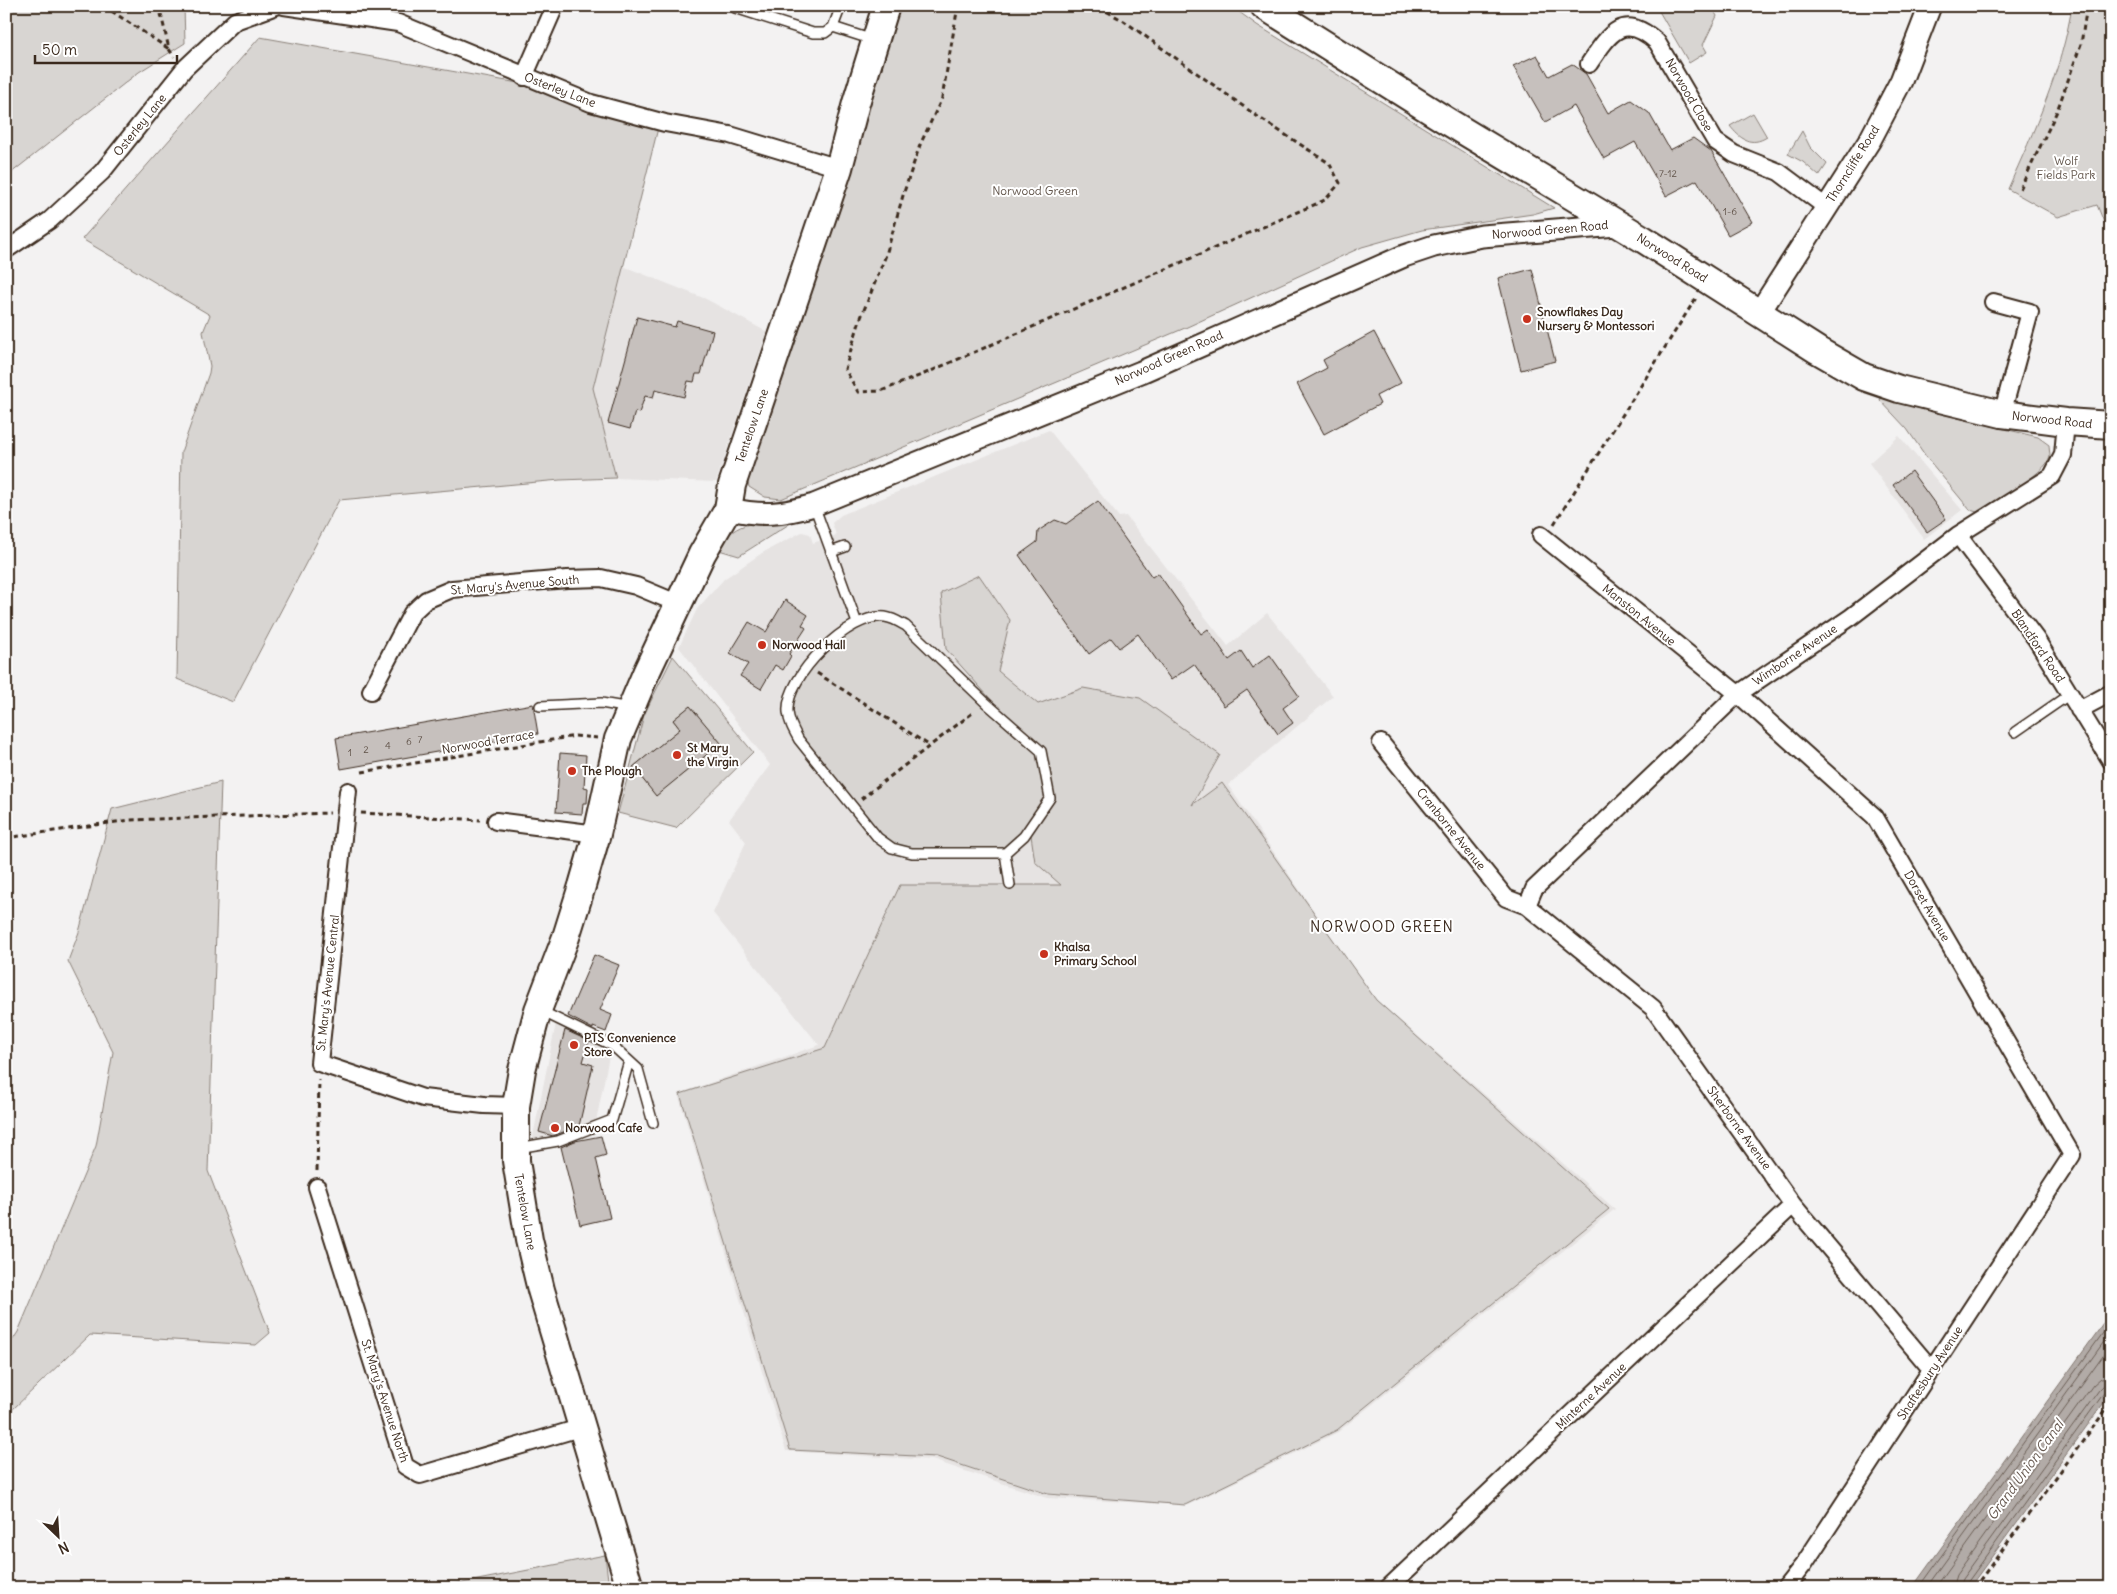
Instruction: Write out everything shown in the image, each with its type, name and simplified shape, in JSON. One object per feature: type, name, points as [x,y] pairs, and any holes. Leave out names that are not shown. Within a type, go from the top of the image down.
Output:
[{"type":"main road","name":"Tentelow Lane","points":[[630,1588],[541,1290],[529,1240],[516,1161],[516,1106],[522,1070],[538,1010],[566,937],[597,834],[618,739],[630,708],[708,542],[728,509],[732,485],[839,168],[856,103],[886,6]]},
{"type":"main road","name":"Norwood Road","points":[[1264,6],[1864,377],[1898,389],[2002,414],[2066,422],[2111,425]]},
{"type":"street","name":"Osterley Lane","points":[[6,250],[50,220],[102,172],[184,69],[235,21],[276,6]]},
{"type":"street","name":"Osterley Lane","points":[[284,6],[398,23],[591,103],[665,123],[730,135],[839,168]]},
{"type":"street","points":[[524,76],[555,6]]},
{"type":"street","name":"Thorncliffe Road","points":[[1758,313],[1870,140],[1901,81],[1930,6]]},
{"type":"street","name":"Norwood Close","points":[[1589,64],[1608,35],[1626,26],[1644,30],[1657,42],[1715,141],[1734,154],[1779,172],[1826,207]]},
{"type":"street","name":"Norwood Green Road","points":[[728,509],[749,513],[776,514],[814,505],[1141,372],[1404,256],[1434,246],[1482,236],[1617,224]]},
{"type":"street","points":[[1993,302],[2030,312],[2002,414]]},
{"type":"street","name":"Wimborne Avenue","points":[[1526,906],[1534,889],[1738,694],[1851,616],[1958,536],[2052,476],[2063,454],[2066,422]]},
{"type":"street","name":"Blandford Road","points":[[1958,536],[2036,639],[2111,761]]},
{"type":"street","name":"Manston Avenue","points":[[1543,537],[1738,694]]},
{"type":"street","name":"St. Mary's Avenue South","points":[[371,690],[412,613],[426,600],[452,589],[600,578],[636,586],[679,604]]},
{"type":"street","points":[[2079,710],[2111,693]]},
{"type":"street","name":"Dorset Avenue","points":[[1738,694],[1875,817],[2072,1155]]},
{"type":"street","name":"Cranborne Avenue","points":[[1381,743],[1506,898],[1526,906]]},
{"type":"street","name":"St. Mary's Avenue Central","points":[[348,791],[319,1063],[423,1098],[484,1106],[516,1106]]},
{"type":"street","points":[[496,821],[597,834]]},
{"type":"street","name":"Sherborne Avenue","points":[[1526,906],[1653,1008],[1793,1205],[1932,1370]]},
{"type":"street","name":"Shaftesbury Avenue","points":[[1785,1588],[1804,1564],[2072,1155]]},
{"type":"street","name":"St. Mary's Avenue North","points":[[317,1187],[405,1466],[420,1475],[583,1427]]},
{"type":"street","name":"Minterne Avenue","points":[[1388,1588],[1793,1205]]},
{"type":"lane","points":[[735,8],[813,33],[825,33],[833,27],[841,6]]},
{"type":"lane","points":[[833,27],[875,41]]},
{"type":"lane","points":[[814,505],[857,623]]},
{"type":"lane","points":[[831,552],[845,547]]},
{"type":"lane","points":[[884,616],[896,620],[906,626],[985,702],[1042,751],[1050,798],[1024,836],[1005,853],[912,853],[892,848],[878,838],[799,740],[791,726],[788,711],[792,692],[806,666],[818,652],[857,623],[884,616]]},
{"type":"lane","points":[[2014,732],[2070,694]]},
{"type":"lane","points":[[540,706],[601,703],[630,708]]},
{"type":"lane","points":[[1005,853],[1010,885]]},
{"type":"lane","points":[[538,1010],[613,1046],[638,1069],[653,1123]]},
{"type":"lane","points":[[516,1149],[558,1141],[612,1120],[629,1061]]},
{"type":"path","points":[[104,6],[169,50],[184,69]]},
{"type":"path","points":[[958,6],[942,98],[920,145],[886,255],[860,320],[845,369],[858,392],[881,391],[924,374],[1325,200],[1340,183],[1329,163],[1261,119],[1124,21],[1096,6]]},
{"type":"path","points":[[2020,189],[2057,111],[2081,44],[2087,6]]},
{"type":"path","points":[[161,14],[169,50]]},
{"type":"path","points":[[1543,537],[1697,295]]},
{"type":"path","points":[[806,666],[930,746]]},
{"type":"path","points":[[852,806],[985,702]]},
{"type":"path","name":"Norwood Terrace","points":[[362,772],[575,736],[618,739]]},
{"type":"path","points":[[6,838],[130,820],[346,812],[496,821]]},
{"type":"path","points":[[317,1187],[319,1063]]},
{"type":"path","points":[[1974,1588],[2111,1403]]},
{"type":"path","points":[[575,1588],[597,1585],[596,1588]]},
{"type":"shaded area","points":[[623,266],[706,299],[767,332],[716,482],[616,478],[593,388]]},
{"type":"shaded area","name":"Khalsa Primary School","points":[[1049,430],[1119,517],[1126,516],[1228,646],[1267,613],[1333,696],[1228,785],[1371,995],[1615,1209],[1338,1432],[1188,1505],[1047,1498],[932,1460],[786,1451],[678,1094],[819,1045],[713,913],[746,842],[729,820],[770,765],[679,647],[697,609],[724,579],[762,553],[802,532],[810,534],[813,543],[836,535],[832,523],[841,515]]},
{"type":"shaded area","points":[[1899,436],[1962,510],[1924,539],[1869,463]]},
{"type":"shaded area","points":[[556,1023],[588,1038],[609,1056],[594,1132],[532,1141]]},
{"type":"green space","points":[[6,6],[184,6],[185,43],[139,72],[6,177]]},
{"type":"green space","name":"Norwood Green","points":[[898,6],[1231,6],[1257,25],[1554,208],[1533,214],[1422,230],[1362,247],[1185,328],[781,499],[765,497],[749,487],[746,474],[801,325]]},
{"type":"green space","points":[[1656,6],[1711,6],[1717,16],[1703,45],[1707,52],[1689,63]]},
{"type":"green space","name":"Wolf Fields Park","points":[[2072,6],[2111,6],[2111,239],[2097,205],[2058,217],[2008,189],[2046,100],[2061,54]]},
{"type":"green space","points":[[260,37],[518,83],[658,128],[593,388],[616,478],[560,480],[339,500],[233,702],[177,679],[181,452],[209,373],[210,366],[203,332],[210,315],[82,239]]},
{"type":"green space","points":[[1753,113],[1767,137],[1756,141],[1742,138],[1730,126]]},
{"type":"green space","points":[[1802,131],[1810,147],[1827,164],[1819,176],[1803,162],[1788,154]]},
{"type":"green space","points":[[1882,396],[1921,409],[2038,437],[2049,445],[2050,457],[2039,471],[2018,487],[1977,512],[1970,510],[1927,458],[1907,429],[1880,400]]},
{"type":"green space","points":[[794,521],[739,556],[719,550],[725,539],[741,527],[760,522]]},
{"type":"green space","name":"Khalsa Primary School","points":[[979,575],[1010,620],[998,671],[1038,704],[1083,688],[1140,698],[1220,755],[1192,805],[1222,783],[1376,1000],[1609,1209],[1337,1430],[1185,1505],[1048,1494],[937,1457],[790,1450],[680,1094],[825,1048],[900,885],[1061,885],[1035,862],[1030,829],[1005,853],[892,848],[799,740],[787,711],[806,666],[857,623],[896,620],[1019,731],[946,649],[941,593]]},
{"type":"green space","points":[[673,656],[753,752],[676,828],[618,813],[644,715]],"holes":[[[690,706],[721,744],[656,795],[633,767],[680,729],[673,720]]]},
{"type":"green space","points":[[221,782],[208,1171],[270,1333],[256,1345],[90,1335],[12,1410],[6,1423],[6,1350],[18,1332],[96,1146],[113,1052],[68,961],[79,932],[112,809]]},
{"type":"green space","points":[[605,1555],[609,1588],[437,1588]]},
{"type":"water","name":"Grand Union Canal","points":[[2111,1313],[2111,1393],[1969,1588],[1912,1588]]},
{"type":"building","points":[[1537,55],[1549,76],[1572,64],[1586,74],[1608,113],[1631,100],[1649,113],[1670,150],[1693,138],[1711,151],[1752,222],[1728,235],[1697,180],[1666,196],[1635,142],[1604,159],[1574,106],[1545,122],[1513,66]]},
{"type":"building","name":"Snowflakes Day Nursery & Montessori","points":[[1532,269],[1555,361],[1521,370],[1498,278]]},
{"type":"building","points":[[637,317],[675,327],[677,321],[713,331],[701,374],[696,374],[694,382],[688,381],[684,397],[655,390],[653,398],[645,396],[639,413],[635,412],[630,429],[608,423]]},
{"type":"building","points":[[1374,332],[1401,383],[1376,396],[1380,404],[1324,434],[1297,384],[1327,368],[1323,360]]},
{"type":"building","points":[[1911,471],[1946,519],[1927,532],[1893,485]]},
{"type":"building","points":[[1098,501],[1152,577],[1158,573],[1201,634],[1208,629],[1229,660],[1241,651],[1252,668],[1270,655],[1299,696],[1283,708],[1293,723],[1278,734],[1247,690],[1224,706],[1194,664],[1171,680],[1138,634],[1119,648],[1111,638],[1089,654],[1019,555],[1037,542],[1038,531],[1055,520],[1066,524]]},
{"type":"building","name":"Norwood Hall","points":[[785,600],[808,615],[802,625],[806,628],[789,654],[791,656],[783,670],[775,665],[761,689],[740,676],[748,664],[730,653],[749,622],[766,632]]},
{"type":"building","points":[[533,704],[538,734],[341,769],[336,738]]},
{"type":"building","name":"St Mary the Virgin","points":[[690,706],[721,743],[656,796],[633,767],[680,729],[673,720]]},
{"type":"building","name":"The Plough","points":[[560,753],[586,755],[584,787],[588,788],[587,803],[583,803],[582,814],[556,812]]},
{"type":"building","points":[[594,955],[619,965],[600,1010],[612,1015],[606,1032],[593,1027],[593,1029],[568,1016]]},
{"type":"building","points":[[565,1030],[589,1041],[583,1062],[593,1065],[579,1126],[553,1136],[539,1132]]},
{"type":"building","points":[[601,1136],[606,1155],[596,1158],[610,1218],[580,1225],[561,1147],[575,1141]]},
{"type":"place","name":"Snowflakes Day Nursery & Montessori","points":[[1527,319]]},
{"type":"place","name":"Norwood Hall","points":[[762,645]]},
{"type":"place","name":"St Mary the Virgin","points":[[677,755]]},
{"type":"place","name":"The Plough","points":[[572,771]]},
{"type":"place","name":"Khalsa Primary School","points":[[1044,954]]},
{"type":"place","name":"PTS Convenience Store","points":[[574,1045]]},
{"type":"place","name":"Norwood Cafe","points":[[555,1128]]},
{"type":"district","name":"NORWOOD GREEN","points":[[1382,927]]}]
